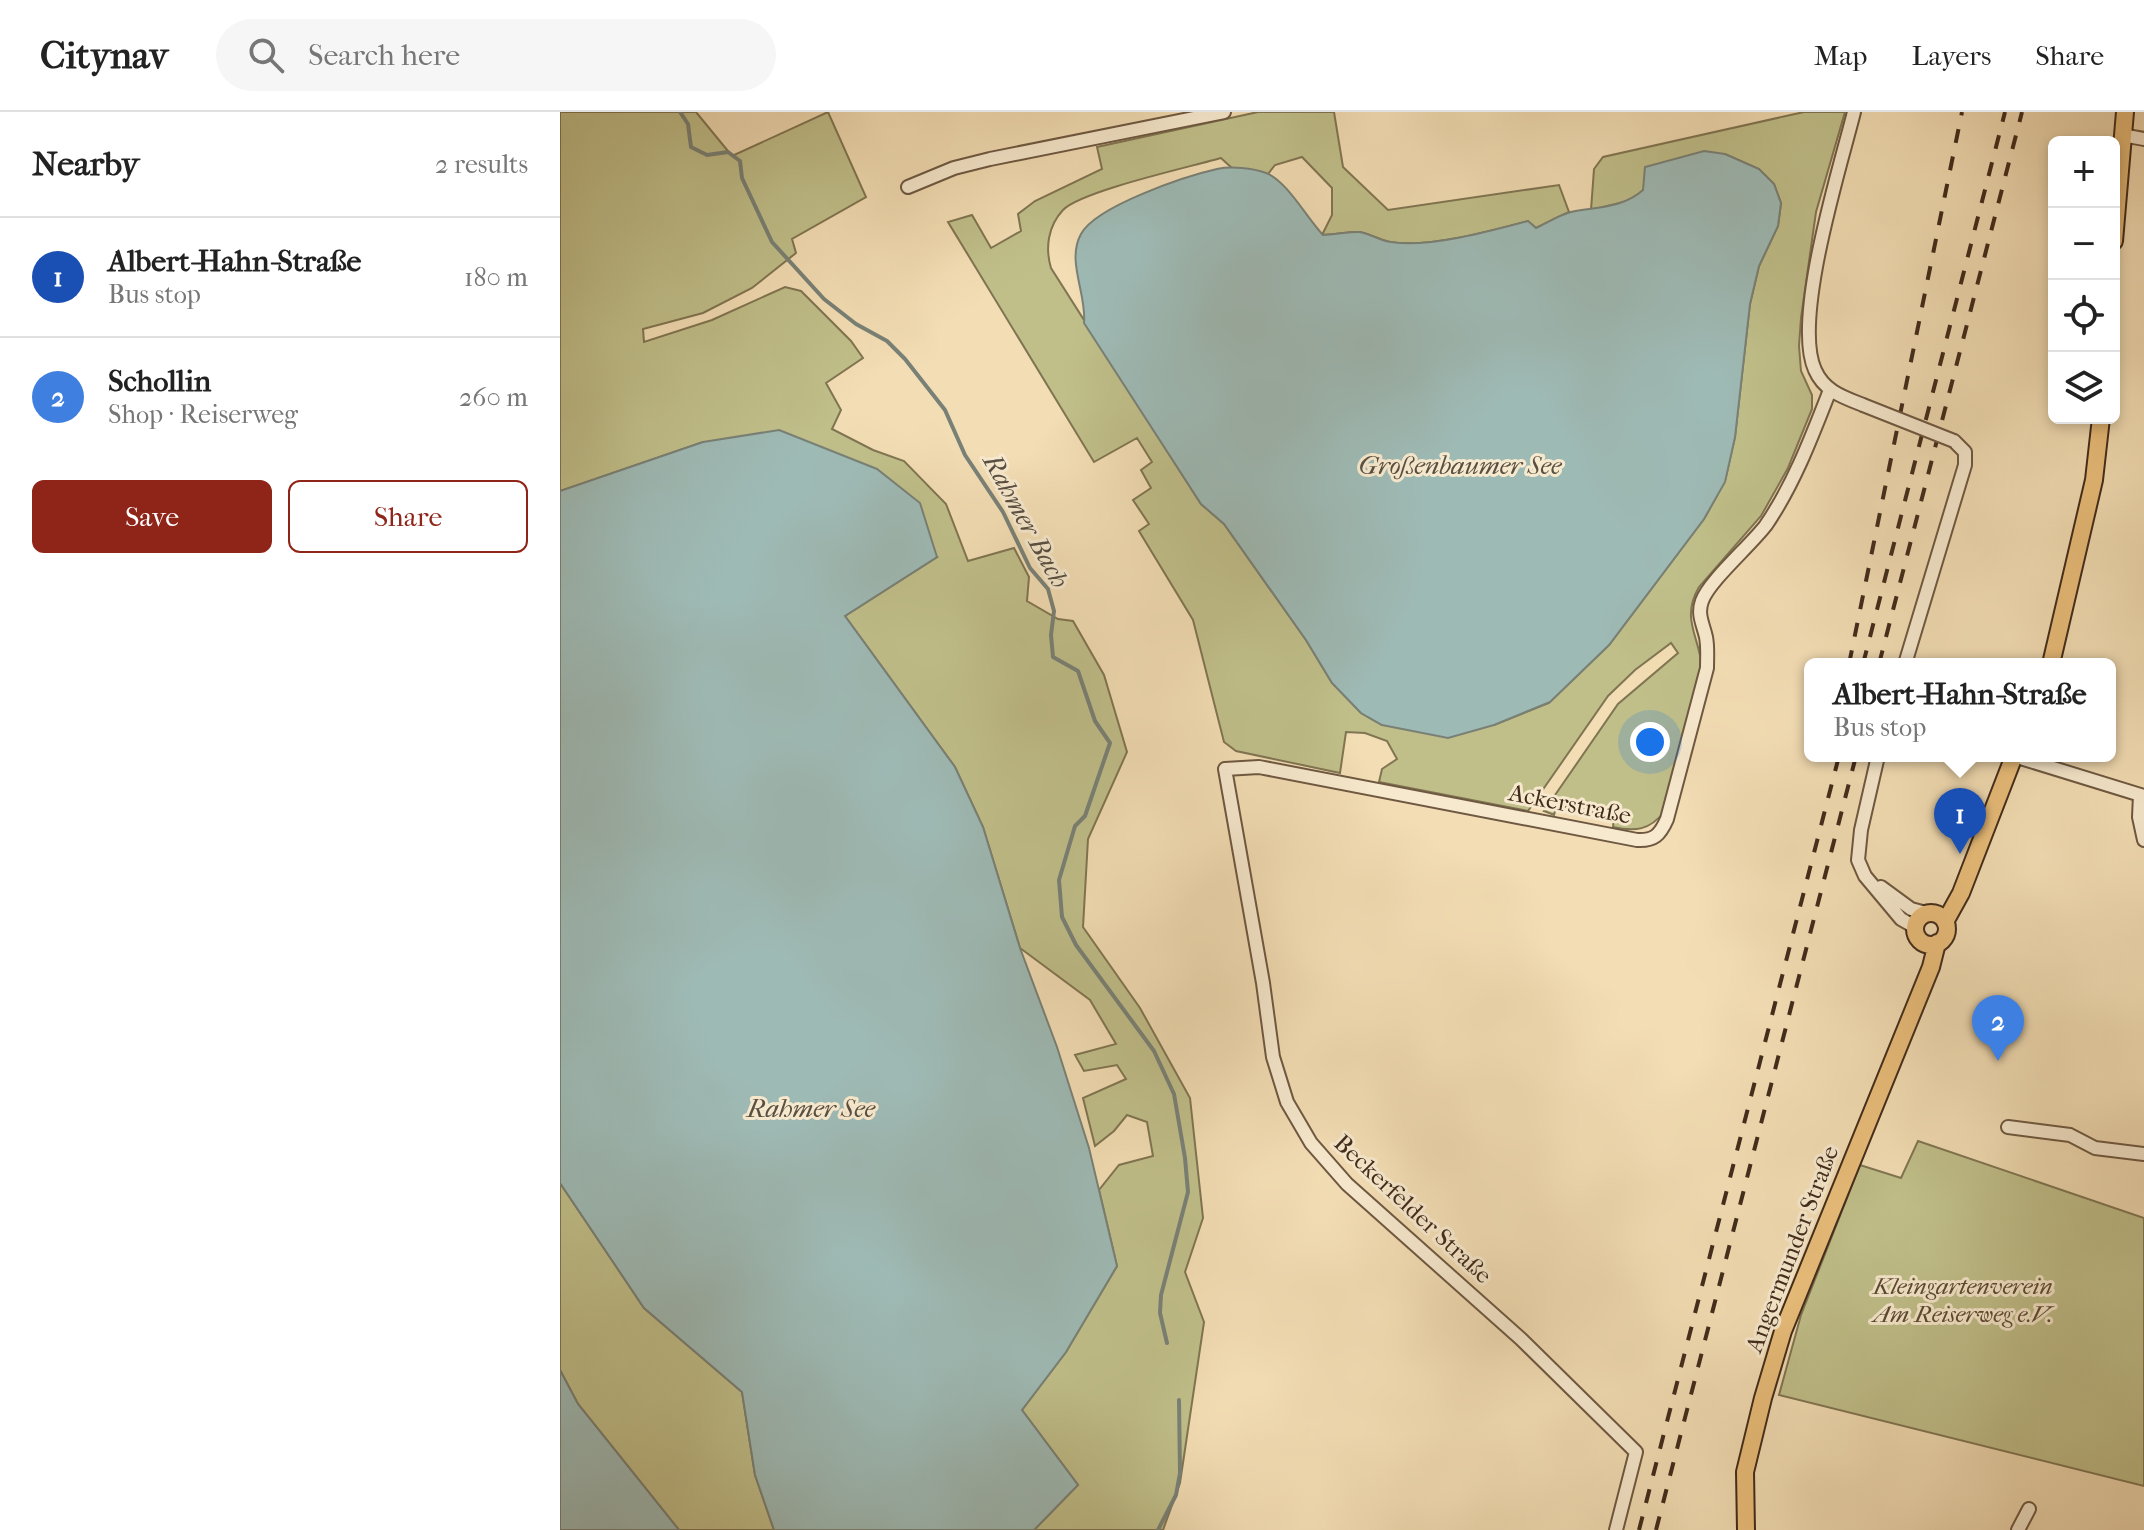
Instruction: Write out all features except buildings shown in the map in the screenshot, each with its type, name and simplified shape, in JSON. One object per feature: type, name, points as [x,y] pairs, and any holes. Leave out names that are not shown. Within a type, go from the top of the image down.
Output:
[{"type":"main road","points":[[2116,208],[2125,112]]},
{"type":"main road","points":[[2052,658],[2094,480],[2100,424]]},
{"type":"main road","name":"Angermunder Straße","points":[[1936,917],[1967,875],[2012,762]]},
{"type":"main road","name":"Angermunder Straße","points":[[1924,937],[1945,934],[1936,917]]},
{"type":"main road","name":"Angermunder Straße","points":[[1746,1530],[1745,1472],[1783,1331],[1919,995],[1924,937],[1919,918],[1936,917]]},
{"type":"street","points":[[908,187],[954,168],[990,159],[1224,112]]},
{"type":"street","points":[[1854,112],[1817,255],[1809,345],[1813,368],[1830,390],[1954,441],[1965,452],[1965,465],[1907,658]]},
{"type":"street","points":[[2122,135],[2144,139]]},
{"type":"street","name":"Ackerstraße","points":[[1225,769],[1259,767],[1637,840],[1649,841],[1657,837],[1667,819],[1707,668],[1708,651],[1700,615],[1701,603],[1706,592],[1753,541],[1782,499],[1807,449],[1830,390]]},
{"type":"street","points":[[1877,762],[1858,860],[1865,876],[1901,919],[1924,937]]},
{"type":"street","points":[[2033,762],[2142,796],[2139,817],[2144,840]]},
{"type":"street","name":"Beckerfelder Straße","points":[[1225,769],[1273,1057],[1287,1102],[1311,1143],[1347,1184],[1521,1339],[1636,1452],[1616,1530]]},
{"type":"street","points":[[1865,876],[1911,909],[1936,917]]},
{"type":"street","points":[[2008,1127],[2070,1135],[2095,1148],[2144,1154]]},
{"type":"street","points":[[2018,1530],[2029,1509]]},
{"type":"green space","points":[[560,112],[696,112],[732,156],[828,112],[866,197],[792,239],[796,253],[752,288],[703,313],[643,329],[644,342],[712,320],[785,287],[801,291],[851,341],[863,358],[826,383],[841,410],[832,429],[873,450],[904,461],[946,504],[968,561],[1014,548],[1029,577],[1027,601],[1058,619],[1073,621],[1104,675],[1127,752],[1088,839],[1083,927],[1140,1008],[1190,1098],[1203,1218],[1185,1272],[1204,1322],[1180,1483],[1163,1530],[1034,1530],[1078,1485],[1022,1410],[1066,1352],[1117,1266],[1099,1190],[1119,1165],[1153,1156],[1147,1122],[1127,1115],[1114,1131],[1095,1146],[1083,1098],[1126,1079],[1117,1065],[1084,1071],[1075,1055],[1116,1044],[1090,1000],[1020,948],[983,827],[955,767],[845,616],[937,557],[703,442],[560,491]]},
{"type":"green space","points":[[1258,112],[1334,112],[1343,167],[1388,210],[1559,185],[1569,212],[1536,228],[1528,221],[1441,241],[1390,242],[1360,232],[1322,235],[1332,215],[1332,188],[1302,157],[1275,165],[1268,174],[1233,169],[1221,158],[1113,188],[1074,203],[1058,216],[1048,245],[1051,268],[1201,504],[1224,524],[1306,640],[1332,683],[1361,713],[1382,725],[1494,725],[1549,703],[1609,645],[1704,519],[1725,481],[1735,437],[1750,304],[1759,266],[1778,226],[1781,203],[1774,184],[1759,169],[1725,154],[1644,190],[1632,200],[1591,210],[1594,169],[1603,157],[1804,112],[1845,112],[1816,212],[1801,318],[1801,371],[1812,395],[1812,409],[1788,468],[1761,516],[1699,587],[1694,598],[1692,626],[1702,666],[1664,812],[1648,826],[1635,829],[1613,827],[1614,817],[1557,805],[1554,815],[1544,811],[1618,704],[1678,653],[1671,643],[1635,670],[1608,696],[1528,811],[1379,782],[1382,769],[1397,759],[1387,741],[1365,733],[1346,732],[1340,773],[1236,751],[1224,742],[1193,620],[1139,531],[1149,524],[1133,500],[1151,488],[1141,470],[1152,462],[1137,438],[1094,462],[948,222],[972,215],[991,248],[1021,231],[1018,214],[1035,201],[1102,169],[1097,147]]},
{"type":"green space","name":"Kleingartenverein Am Reiserweg e.V.","points":[[1918,1141],[2144,1218],[2144,1486],[1779,1395],[1801,1315],[1860,1165],[1901,1178]]},
{"type":"green space","points":[[560,1183],[644,1308],[742,1392],[755,1475],[774,1530],[679,1530],[578,1404],[560,1370]]},
{"type":"water","name":"Großenbaumer See","points":[[1704,151],[1725,154],[1759,169],[1774,184],[1781,203],[1778,226],[1759,266],[1750,304],[1735,437],[1725,482],[1704,519],[1609,645],[1550,702],[1494,725],[1448,738],[1382,725],[1361,713],[1332,683],[1306,640],[1224,524],[1201,504],[1084,323],[1076,266],[1077,244],[1081,234],[1104,213],[1164,185],[1223,168],[1235,168],[1261,171],[1274,177],[1289,191],[1323,235],[1360,232],[1391,242],[1441,241],[1528,221],[1536,228],[1571,212],[1618,204],[1643,190],[1645,167]]},
{"type":"water","name":"Rahmer See","points":[[779,430],[877,469],[920,503],[937,557],[845,616],[955,767],[983,827],[1020,948],[1057,1047],[1089,1148],[1117,1266],[1066,1352],[1022,1410],[1078,1485],[1034,1530],[774,1530],[755,1475],[742,1392],[644,1308],[560,1183],[560,491],[703,442]]},
{"type":"water","points":[[560,1370],[578,1404],[679,1530],[560,1530]]},
{"type":"waterway","name":"Rahmer Bach","points":[[680,112],[688,124],[691,147],[707,155],[728,152],[740,161],[742,178],[772,242],[824,299],[856,324],[887,341],[945,410],[965,455],[1003,512],[1030,568],[1048,589],[1054,611],[1051,635],[1053,657],[1078,671],[1095,721],[1110,743],[1085,816],[1075,826],[1059,880],[1062,917],[1076,945],[1154,1051],[1174,1094],[1188,1192],[1161,1295],[1160,1313],[1167,1343]]},
{"type":"waterway","name":"Rahmer Bach","points":[[1158,1530],[1176,1495],[1180,1473],[1179,1400]]},
{"type":"railway","points":[[1850,658],[1962,112]]},
{"type":"railway","points":[[1865,658],[2005,112]]},
{"type":"railway","points":[[1881,658],[2022,112]]},
{"type":"railway","points":[[1639,1530],[1837,762]]},
{"type":"railway","points":[[1656,1530],[1854,762]]},
{"type":"place","name":"Albert-Hahn-Straße","points":[[1960,854]]},
{"type":"place","name":"Schollin","points":[[1998,1061]]}]
